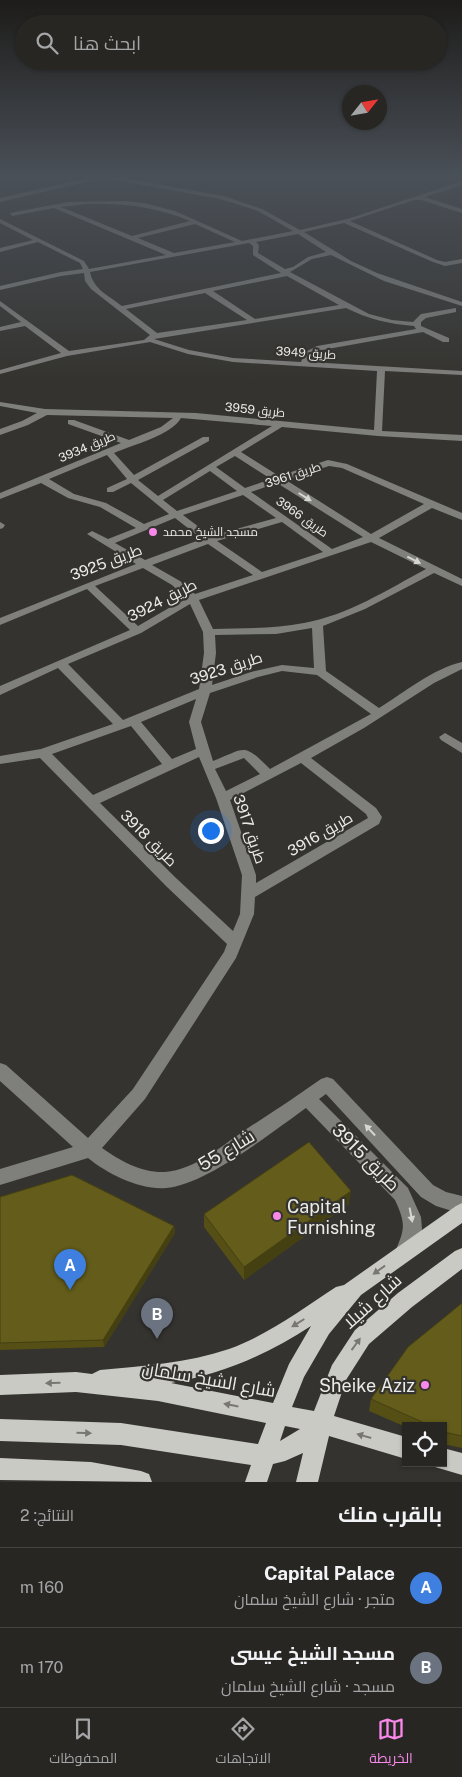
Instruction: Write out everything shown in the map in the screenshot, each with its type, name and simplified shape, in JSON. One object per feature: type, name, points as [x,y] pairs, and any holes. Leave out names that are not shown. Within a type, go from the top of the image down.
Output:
[{"type":"main road","name":"شارع شيلا","points":[[256,1482],[296,1371],[322,1327],[354,1288],[462,1212]]},
{"type":"main road","name":"شارع شيلا","points":[[307,1482],[321,1424],[333,1387],[346,1358],[360,1339],[398,1305],[462,1257]]},
{"type":"main road","points":[[76,1382],[178,1373],[215,1364],[252,1349],[292,1327],[354,1288]]},
{"type":"main road","name":"شارع الشيخ سلمان","points":[[0,1385],[76,1382],[158,1391],[279,1414],[402,1447]]},
{"type":"main road","points":[[0,1430],[121,1434],[255,1455],[289,1451],[302,1443],[321,1424]]},
{"type":"main road","points":[[447,1460],[462,1464]]},
{"type":"main road","points":[[0,1469],[91,1473],[141,1482]]},
{"type":"street","points":[[0,250],[23,244]]},
{"type":"street","name":"طريق 3949","points":[[47,244],[85,265],[89,284],[152,336],[175,348],[218,358],[304,365],[462,373]]},
{"type":"street","points":[[146,244],[172,255]]},
{"type":"street","points":[[0,288],[61,274],[87,271],[229,244]]},
{"type":"street","points":[[255,244],[254,251],[257,256],[347,306],[375,318],[417,324],[423,330],[446,340]]},
{"type":"street","points":[[317,244],[361,269],[387,280],[462,304]]},
{"type":"street","points":[[397,244],[435,261],[462,268]]},
{"type":"street","points":[[120,308],[285,273],[310,258],[331,253]]},
{"type":"street","points":[[452,264],[462,261]]},
{"type":"street","points":[[206,290],[254,321]]},
{"type":"street","points":[[447,299],[462,295]]},
{"type":"street","points":[[0,303],[67,354]]},
{"type":"street","points":[[0,372],[67,354],[152,336],[347,306]]},
{"type":"street","points":[[417,324],[417,321],[424,316],[454,310]]},
{"type":"street","points":[[0,329],[27,323]]},
{"type":"street","points":[[304,365],[308,354],[320,348],[423,330]]},
{"type":"street","points":[[378,433],[381,369]]},
{"type":"street","name":"طريق 3959","points":[[0,404],[45,412],[178,416],[378,433],[462,438]]},
{"type":"street","points":[[0,432],[25,423],[45,412]]},
{"type":"street","name":"طريق 3934","points":[[0,496],[168,427],[174,423],[178,416]]},
{"type":"street","points":[[71,422],[129,443]]},
{"type":"street","points":[[157,500],[279,425]]},
{"type":"street","points":[[110,490],[133,480],[206,438]]},
{"type":"street","points":[[108,451],[133,480],[157,500],[209,540],[260,575]]},
{"type":"street","points":[[234,452],[371,538],[462,583]]},
{"type":"street","name":"طريق 3961","points":[[108,543],[177,514],[277,479],[316,467],[335,464],[462,517]]},
{"type":"street","name":"طريق 3966","points":[[210,467],[331,553]]},
{"type":"street","points":[[41,480],[71,496],[103,505],[143,528]]},
{"type":"street","name":"طريق 3924","points":[[0,691],[60,663],[137,631],[193,598],[371,538],[432,504]]},
{"type":"street","name":"طريق 3925","points":[[0,622],[143,564],[209,540],[283,519]]},
{"type":"street","name":"طريق 3917","points":[[89,1150],[139,1094],[231,954],[247,914],[249,894],[249,875],[223,798],[208,767],[195,722],[205,691],[210,653],[209,632],[193,598],[176,584],[92,534]]},
{"type":"street","name":"طريق 3923","points":[[209,632],[268,630],[317,624],[367,604],[434,569]]},
{"type":"street","points":[[88,585],[137,631]]},
{"type":"street","points":[[317,624],[320,672]]},
{"type":"street","points":[[0,760],[43,753],[120,724],[60,663]]},
{"type":"street","points":[[223,798],[302,758],[379,714],[435,678],[462,665]]},
{"type":"street","name":"طريق 3923","points":[[120,724],[205,691],[255,674],[282,668],[320,672],[379,714]]},
{"type":"street","points":[[133,720],[170,765]]},
{"type":"street","points":[[445,738],[462,749]]},
{"type":"street","points":[[92,801],[204,750]]},
{"type":"street","name":"طريق 3918","points":[[43,753],[171,882],[235,942]]},
{"type":"street","points":[[208,767],[244,753],[248,754],[269,775]]},
{"type":"street","name":"طريق 3916","points":[[249,894],[374,821],[375,817],[370,812],[302,758]]},
{"type":"street","name":"شارع 55","points":[[0,1070],[89,1150],[130,1173],[147,1179],[166,1180],[208,1165],[327,1084]]},
{"type":"street","name":"طريق 3915","points":[[327,1084],[427,1191],[442,1200],[462,1205]]},
{"type":"street","name":"طريق 3915","points":[[307,1098],[402,1194],[412,1216],[410,1241],[404,1252]]},
{"type":"street","points":[[0,1178],[89,1150]]},
{"type":"building","name":"Capital Furnishing","points":[[309,1142],[351,1191],[244,1267],[204,1214]]},
{"type":"building","points":[[72,1175],[174,1226],[103,1340],[0,1343],[0,1197]]},
{"type":"building","name":"Sheike Aziz","points":[[462,1303],[462,1436],[447,1433],[447,1422],[422,1422],[371,1399],[408,1347]]},
{"type":"place","name":"مسجد الشيخ محمد","points":[[153,532]]},
{"type":"place","name":"Capital Furnishing","points":[[277,1216]]},
{"type":"place","name":"Capital Palace","points":[[70,1290]]},
{"type":"place","name":"مسجد الشيخ عيسى","points":[[157,1339]]},
{"type":"place","name":"Sheike Aziz","points":[[425,1385]]}]
